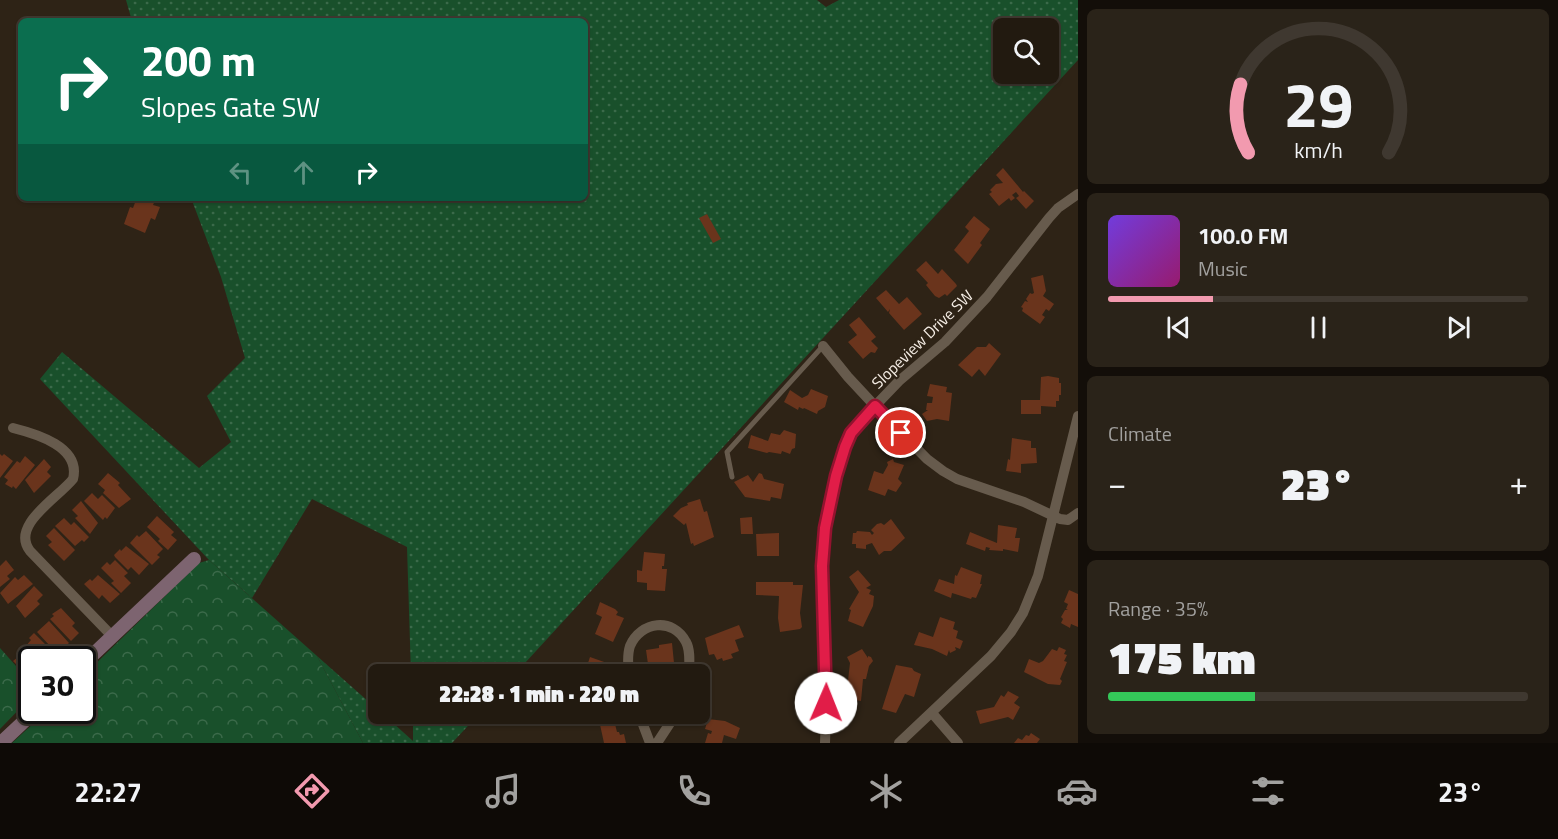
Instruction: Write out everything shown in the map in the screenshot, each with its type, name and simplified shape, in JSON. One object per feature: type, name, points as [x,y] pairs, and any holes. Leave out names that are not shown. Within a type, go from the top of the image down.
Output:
[{"type":"street","name":"Slopeview Drive SW","points":[[825,743],[827,686],[822,566],[825,528],[836,476],[851,433],[899,381],[945,342],[987,297],[1049,218],[1058,208],[1078,194]]},
{"type":"street","points":[[823,346],[875,406],[927,459],[957,479],[1023,502],[1065,520],[1078,513]]},
{"type":"street","points":[[899,743],[991,657],[1023,613],[1038,576],[1078,416]]},
{"type":"street","points":[[12,428],[47,440],[68,453],[74,462],[74,478],[28,524],[24,542],[112,636]]},
{"type":"street","points":[[96,651],[194,559]]},
{"type":"street","points":[[629,664],[630,647],[638,635],[647,627],[657,624],[670,627],[688,643],[689,664]]},
{"type":"street","points":[[932,713],[958,743]]},
{"type":"street","points":[[1,743],[21,724]]},
{"type":"street","points":[[643,724],[650,743]]},
{"type":"street","points":[[657,743],[669,724]]},
{"type":"lane","points":[[732,477],[727,452],[823,346]]},
{"type":"green space","points":[[126,0],[817,0],[826,7],[839,0],[1078,0],[1078,60],[1059,81],[1059,18],[993,18],[993,84],[1056,84],[524,664],[411,664],[407,547],[312,499],[252,598],[209,560],[40,379],[62,352],[199,468],[231,442],[207,396],[245,358],[221,277],[192,201],[588,201],[588,18],[131,18]]},
{"type":"green space","points":[[209,560],[317,656],[363,743],[12,743],[33,724],[96,724],[96,663],[199,563]]},
{"type":"green space","points":[[0,648],[18,668],[18,710],[0,729]]},
{"type":"green space","points":[[317,656],[368,701],[368,724],[394,724],[413,741],[413,724],[470,724],[452,743],[363,743]]},
{"type":"building","points":[[1003,168],[1023,192],[1034,201],[1026,209],[1016,198],[1019,196],[1016,192],[1012,195],[1015,198],[1011,201],[1009,198],[999,206],[989,194],[996,184],[1003,183],[996,175]]},
{"type":"building","points":[[136,201],[155,201],[153,205],[160,207],[155,220],[151,218],[145,233],[124,224],[130,207],[133,208]]},
{"type":"building","points":[[707,214],[721,239],[713,243],[699,218]]},
{"type":"building","points":[[974,216],[990,229],[968,264],[954,250],[969,231],[965,227]]},
{"type":"building","points":[[926,261],[938,274],[942,269],[956,284],[957,286],[947,296],[945,294],[939,298],[935,296],[926,285],[928,283],[916,270]]},
{"type":"building","points":[[1043,275],[1046,291],[1043,296],[1054,304],[1049,311],[1046,309],[1042,315],[1045,317],[1040,324],[1022,311],[1021,307],[1025,301],[1028,302],[1026,299],[1030,293],[1034,293],[1031,278]]},
{"type":"building","points":[[886,290],[899,304],[907,297],[922,314],[904,330],[889,313],[890,309],[888,312],[876,298]]},
{"type":"building","points":[[859,317],[876,337],[871,341],[878,348],[875,353],[871,352],[863,359],[848,342],[857,335],[849,325]]},
{"type":"building","points":[[989,343],[1001,354],[985,376],[979,369],[972,377],[958,365],[977,347],[986,347]]},
{"type":"building","points":[[1041,377],[1059,378],[1059,383],[1061,383],[1061,395],[1059,395],[1059,401],[1056,401],[1056,407],[1041,406],[1041,414],[1021,414],[1021,400],[1040,400]]},
{"type":"building","points":[[930,384],[947,387],[946,392],[952,393],[949,421],[937,419],[927,421],[922,414],[928,410],[926,410],[927,403],[932,403],[933,397],[927,396]]},
{"type":"building","points":[[811,389],[828,396],[825,407],[817,414],[804,408],[799,407],[798,410],[784,402],[790,390],[802,398],[808,395]]},
{"type":"building","points":[[784,430],[796,434],[795,448],[790,454],[782,451],[781,454],[767,453],[748,448],[751,435],[768,441],[771,433],[780,435]]},
{"type":"building","points":[[1012,438],[1031,441],[1031,448],[1036,448],[1037,463],[1021,464],[1021,473],[1006,471],[1008,459],[1010,460]]},
{"type":"building","points":[[0,454],[2,456],[4,454],[13,461],[0,478]]},
{"type":"building","points":[[25,456],[35,465],[16,489],[13,486],[12,488],[5,484],[8,480],[4,477],[17,461],[20,463]]},
{"type":"building","points":[[44,459],[51,467],[47,472],[51,476],[34,493],[25,480]]},
{"type":"building","points":[[893,459],[894,462],[904,465],[898,479],[902,483],[896,492],[888,489],[885,496],[868,490],[874,471],[883,474],[888,465],[887,462]]},
{"type":"building","points":[[108,473],[120,483],[118,485],[131,499],[119,508],[103,493],[105,490],[98,484]]},
{"type":"building","points":[[759,473],[764,479],[784,484],[781,499],[771,497],[770,501],[745,497],[734,482],[748,475],[753,482]]},
{"type":"building","points":[[92,493],[98,499],[102,495],[115,508],[107,519],[105,517],[103,520],[84,501]]},
{"type":"building","points":[[700,499],[704,512],[707,511],[714,537],[694,546],[693,543],[691,544],[686,523],[684,525],[673,516],[688,505],[687,503]]},
{"type":"building","points":[[81,501],[98,523],[90,534],[75,518],[78,516],[72,510]]},
{"type":"building","points":[[157,516],[174,532],[171,535],[177,540],[168,550],[147,527]]},
{"type":"building","points":[[752,517],[753,534],[741,534],[740,518]]},
{"type":"building","points":[[64,518],[71,525],[74,522],[89,537],[75,546],[55,526]]},
{"type":"building","points":[[891,519],[905,538],[891,551],[884,551],[879,555],[872,543],[866,545],[866,549],[856,548],[856,544],[852,544],[853,533],[870,532],[872,535],[874,533],[871,530],[877,524],[884,525]]},
{"type":"building","points":[[998,525],[1017,528],[1015,538],[1020,538],[1018,552],[1003,549],[1003,551],[989,550],[990,548],[986,547],[985,551],[966,544],[970,532],[997,543]]},
{"type":"building","points":[[54,528],[75,550],[64,561],[48,545],[52,542],[46,536]]},
{"type":"building","points":[[146,531],[163,549],[157,555],[160,557],[152,565],[130,543],[137,535],[139,537]]},
{"type":"building","points":[[779,533],[779,556],[757,556],[756,534]]},
{"type":"building","points":[[126,546],[149,564],[139,575],[131,567],[128,570],[114,555]]},
{"type":"building","points":[[644,552],[665,554],[662,569],[667,569],[665,591],[647,590],[647,583],[637,582],[637,570],[642,571]]},
{"type":"building","points":[[6,560],[14,570],[7,576],[10,579],[0,587],[0,566]]},
{"type":"building","points":[[115,560],[128,573],[124,576],[131,583],[121,593],[111,583],[114,581],[101,568],[107,562],[110,565]]},
{"type":"building","points":[[961,567],[982,575],[980,584],[982,584],[976,598],[971,599],[952,593],[951,598],[934,591],[939,579],[954,584],[955,575],[957,576]]},
{"type":"building","points":[[858,570],[871,585],[866,588],[871,590],[869,594],[874,596],[873,606],[863,627],[848,621],[851,610],[849,609],[859,592],[849,577]]},
{"type":"building","points":[[24,575],[33,584],[8,604],[0,593],[15,577],[18,580]]},
{"type":"building","points":[[98,575],[120,594],[110,603],[102,595],[99,599],[84,584],[90,579],[92,581]]},
{"type":"building","points":[[756,582],[793,582],[793,585],[803,585],[800,613],[802,627],[800,629],[780,632],[779,596],[756,595]]},
{"type":"building","points":[[34,586],[43,595],[37,601],[40,604],[25,618],[16,606]]},
{"type":"building","points":[[1069,590],[1078,594],[1078,627],[1071,624],[1070,628],[1061,623],[1063,619],[1061,617],[1065,610],[1068,610],[1066,609],[1068,604],[1064,602]]},
{"type":"building","points":[[600,602],[615,609],[618,612],[616,615],[624,618],[613,642],[595,634],[602,617],[596,614]]},
{"type":"building","points":[[61,608],[75,623],[72,626],[79,633],[71,641],[50,619],[54,616],[52,614]]},
{"type":"building","points":[[940,617],[955,622],[953,629],[958,631],[956,638],[963,641],[960,649],[955,647],[956,650],[950,653],[949,650],[947,656],[932,649],[914,645],[919,632],[933,637]]},
{"type":"building","points":[[49,621],[69,643],[66,646],[55,644],[50,646],[37,632]]},
{"type":"building","points":[[739,625],[744,637],[735,640],[739,651],[731,654],[733,658],[723,661],[722,658],[717,660],[714,654],[709,655],[705,638]]},
{"type":"building","points":[[34,633],[47,646],[26,646],[31,640],[29,638]]},
{"type":"building","points":[[672,643],[674,663],[648,664],[646,650],[659,648],[659,645]]},
{"type":"building","points":[[1059,647],[1066,650],[1064,654],[1067,655],[1060,685],[1048,684],[1024,672],[1029,659],[1039,663],[1052,649],[1057,651]]},
{"type":"building","points":[[862,649],[873,661],[869,666],[866,679],[863,679],[861,701],[846,698],[850,663],[847,657]]},
{"type":"building","points":[[590,657],[607,663],[607,664],[588,664]]},
{"type":"building","points":[[896,665],[912,668],[921,674],[914,697],[905,694],[896,713],[882,709]]},
{"type":"building","points":[[1008,691],[1019,697],[1014,703],[1020,707],[1013,720],[1008,717],[980,724],[976,711],[994,707],[1001,695],[1004,697]]},
{"type":"building","points":[[710,719],[725,721],[740,728],[736,739],[724,735],[722,743],[705,743],[708,733],[711,734],[712,731],[705,729],[706,724],[710,724]]},
{"type":"building","points":[[600,724],[615,724],[617,732],[620,735],[624,734],[626,743],[604,743]]},
{"type":"building","points":[[1031,733],[1040,739],[1037,743],[1014,743],[1018,738],[1022,740]]},
{"type":"route","points":[[826,703],[822,566],[825,528],[836,476],[851,433],[875,406],[901,433]]}]
